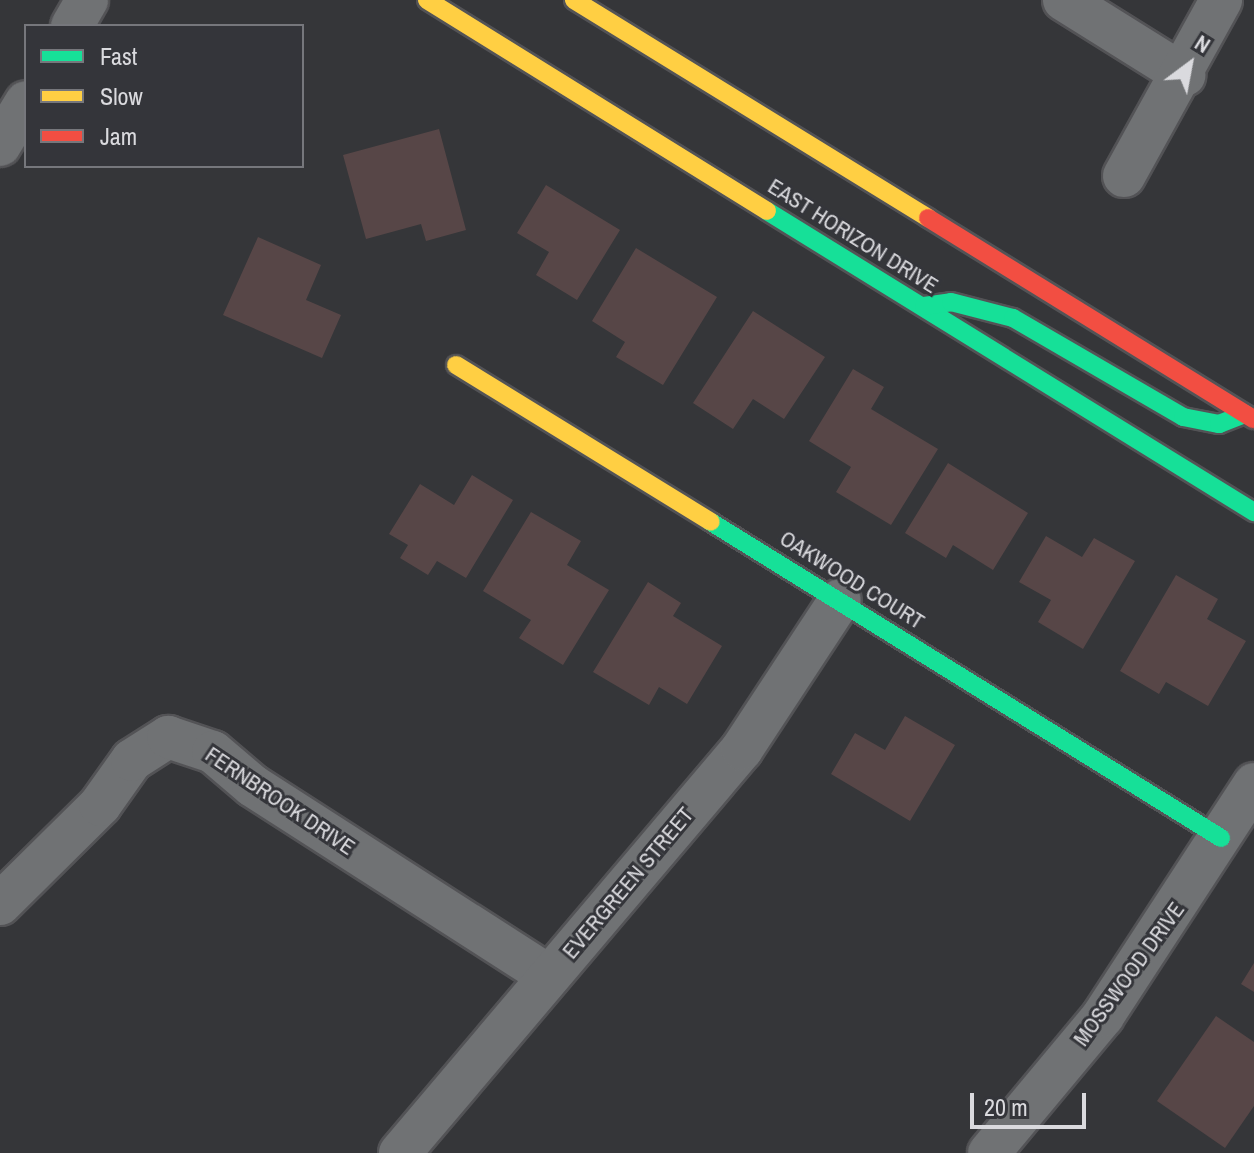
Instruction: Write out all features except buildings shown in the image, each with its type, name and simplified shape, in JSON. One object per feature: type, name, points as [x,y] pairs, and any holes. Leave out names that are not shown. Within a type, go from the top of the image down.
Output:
[{"type":"main road","name":"EAST HORIZON DRIVE","points":[[427,0],[1254,512]]},
{"type":"main road","points":[[574,0],[1251,412]]},
{"type":"main road","points":[[922,306],[951,302],[1013,318],[1183,417],[1219,424],[1251,412]]},
{"type":"main road","name":"OAKWOOD COURT","points":[[456,365],[1221,838]]},
{"type":"street","points":[[73,24],[87,0]]},
{"type":"street","points":[[1064,0],[1184,75]]},
{"type":"street","points":[[1124,176],[1184,75],[1221,0]]},
{"type":"street","points":[[0,80],[24,95]]},
{"type":"street","points":[[0,145],[24,105]]},
{"type":"street","name":"EVERGREEN STREET","points":[[400,1153],[742,749],[840,600]]},
{"type":"street","name":"FERNBROOK DRIVE","points":[[0,904],[100,805],[132,760],[168,737],[213,752],[253,786],[549,976]]},
{"type":"street","name":"MOSSWOOD DRIVE","points":[[989,1153],[1103,1016],[1254,784]]},
{"type":"traffic: fast","points":[[767,211],[1254,512]]},
{"type":"traffic: fast","points":[[924,306],[951,302],[1013,318],[1183,417],[1219,424],[1245,414]]},
{"type":"traffic: fast","points":[[711,522],[1221,838]]},
{"type":"traffic: slow","points":[[427,0],[767,211]]},
{"type":"traffic: slow","points":[[574,0],[928,218]]},
{"type":"traffic: slow","points":[[456,365],[711,522]]},
{"type":"traffic: jam","points":[[928,218],[1254,419]]}]
